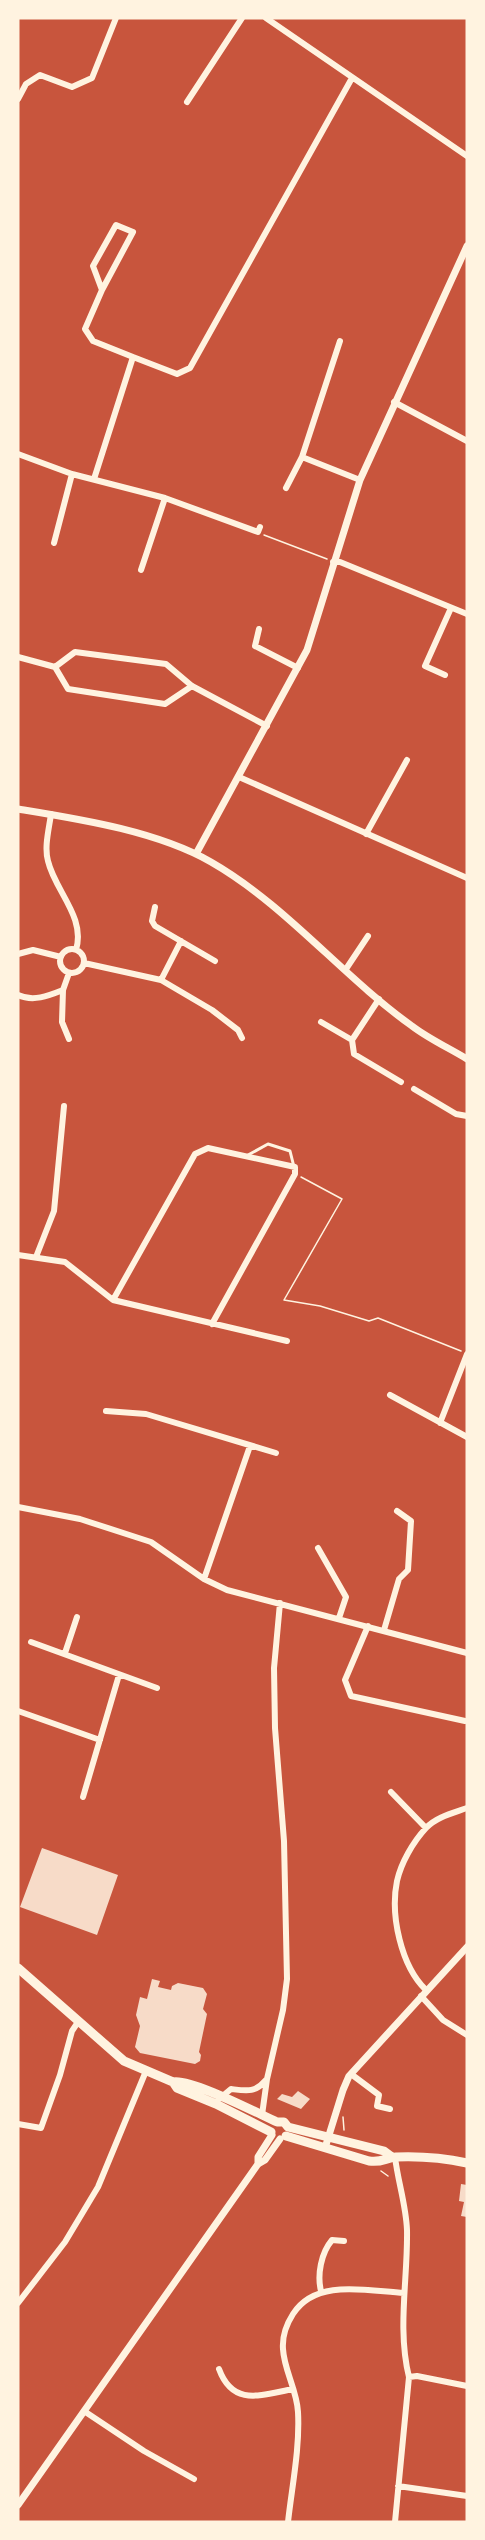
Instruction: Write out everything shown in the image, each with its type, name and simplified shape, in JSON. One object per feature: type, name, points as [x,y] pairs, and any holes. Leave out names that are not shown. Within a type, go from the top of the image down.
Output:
[{"type":"main road","points":[[18,1968],[124,2061],[172,2082],[180,2080],[280,2134],[353,2157],[381,2163],[394,2157],[441,2158],[467,2163]]},
{"type":"main road","points":[[218,2101],[277,2122],[284,2122],[280,2134]]},
{"type":"main road","points":[[280,2134],[328,2137],[384,2151],[394,2157]]},
{"type":"street","points":[[18,99],[26,84],[40,75],[72,87],[92,78],[116,18]]},
{"type":"street","points":[[187,102],[242,18]]},
{"type":"street","points":[[267,18],[467,156]]},
{"type":"street","points":[[102,291],[93,266],[116,225],[133,232],[85,329],[93,341],[177,374],[190,368],[352,78]]},
{"type":"street","points":[[196,854],[307,650],[360,480],[467,246]]},
{"type":"street","points":[[286,488],[302,457],[340,340]]},
{"type":"street","points":[[94,479],[133,357]]},
{"type":"street","points":[[394,402],[467,441]]},
{"type":"street","points":[[18,454],[72,474],[165,498],[259,529]]},
{"type":"street","points":[[302,457],[360,480]]},
{"type":"street","points":[[54,543],[72,474]]},
{"type":"street","points":[[141,570],[165,498]]},
{"type":"street","points":[[333,562],[340,562],[467,614]]},
{"type":"street","points":[[445,675],[425,666],[451,608]]},
{"type":"street","points":[[259,629],[255,646],[298,668]]},
{"type":"street","points":[[55,667],[75,652],[166,664],[192,686],[267,726]]},
{"type":"street","points":[[18,657],[55,667],[68,689],[165,704],[192,686]]},
{"type":"street","points":[[366,834],[407,760]]},
{"type":"street","points":[[239,777],[467,879]]},
{"type":"street","points":[[18,809],[130,831],[196,854],[224,870],[262,898],[413,1027],[467,1059]]},
{"type":"street","points":[[51,814],[47,860],[74,915],[77,935],[76,950]]},
{"type":"street","points":[[155,907],[152,921],[155,926],[215,961]]},
{"type":"street","points":[[346,969],[368,936]]},
{"type":"street","points":[[161,980],[182,941]]},
{"type":"street","points":[[68,949],[76,950],[82,955],[84,963],[76,972],[69,973],[60,965],[60,957],[68,949]]},
{"type":"street","points":[[18,954],[33,950],[60,957]]},
{"type":"street","points":[[84,963],[161,980],[212,1010],[238,1030],[242,1038]]},
{"type":"street","points":[[69,973],[63,990],[62,1022],[69,1039]]},
{"type":"street","points":[[18,995],[26,999],[44,998],[63,990]]},
{"type":"street","points":[[379,999],[352,1040],[354,1054],[401,1082]]},
{"type":"street","points":[[321,1022],[352,1040]]},
{"type":"street","points":[[414,1089],[456,1114],[467,1116]]},
{"type":"street","points":[[36,1257],[54,1211],[64,1106]]},
{"type":"street","points":[[113,1300],[195,1154],[208,1148],[246,1156],[295,1171],[213,1324]]},
{"type":"street","points":[[18,1255],[65,1262],[113,1300],[287,1341]]},
{"type":"street","points":[[441,1423],[467,1353]]},
{"type":"street","points":[[390,1395],[467,1437]]},
{"type":"street","points":[[106,1411],[147,1414],[276,1453]]},
{"type":"street","points":[[204,1579],[250,1446]]},
{"type":"street","points":[[18,1507],[80,1519],[151,1542],[204,1579],[227,1590],[467,1653]]},
{"type":"street","points":[[384,1630],[399,1579],[408,1570],[411,1521],[397,1511]]},
{"type":"street","points":[[318,1548],[346,1597],[339,1618]]},
{"type":"street","points":[[262,2115],[287,1979],[284,1841],[275,1728],[274,1668],[280,1603]]},
{"type":"street","points":[[65,1653],[77,1617]]},
{"type":"street","points":[[368,1626],[345,1680],[351,1696],[465,1721]]},
{"type":"street","points":[[31,1642],[157,1688]]},
{"type":"street","points":[[83,1797],[119,1675]]},
{"type":"street","points":[[18,1711],[100,1740]]},
{"type":"street","points":[[391,1792],[426,1828]]},
{"type":"street","points":[[467,1808],[441,1817],[426,1828],[407,1855],[397,1881],[396,1912],[401,1944],[415,1978],[443,2020],[467,2035]]},
{"type":"street","points":[[325,2148],[343,2090],[351,2074],[467,1947]]},
{"type":"street","points":[[18,2124],[41,2128],[60,2075],[72,2031],[78,2022]]},
{"type":"street","points":[[18,2303],[65,2242],[98,2187],[146,2071]]},
{"type":"street","points":[[351,2074],[379,2095],[377,2106],[390,2109]]},
{"type":"street","points":[[218,2101],[231,2089],[251,2092],[258,2089],[267,2079]]},
{"type":"street","points":[[18,2505],[258,2164],[265,2160],[280,2134]]},
{"type":"street","points":[[394,2157],[406,2208],[405,2363],[409,2377],[395,2522]]},
{"type":"street","points":[[321,2291],[318,2281],[325,2248],[332,2240],[344,2241]]},
{"type":"street","points":[[288,2522],[298,2441],[298,2410],[282,2350],[285,2326],[299,2304],[321,2291],[404,2293]]},
{"type":"street","points":[[219,2369],[225,2385],[246,2397],[293,2389]]},
{"type":"street","points":[[409,2377],[417,2376],[467,2386]]},
{"type":"street","points":[[84,2410],[144,2451],[194,2479]]},
{"type":"street","points":[[398,2486],[467,2496]]},
{"type":"lane","points":[[246,1156],[268,1144],[290,1151],[295,1171]]},
{"type":"path","points":[[259,529],[333,562]]},
{"type":"path","points":[[295,1171],[342,1199],[284,1300],[320,1306],[369,1321],[378,1318],[467,1353]]},
{"type":"building","points":[[42,1848],[118,1875],[97,1935],[20,1907]]},
{"type":"building","points":[[152,1979],[160,1981],[158,1987],[171,1990],[172,1986],[178,1983],[203,1988],[207,1994],[203,2009],[207,2014],[199,2052],[200,2061],[195,2064],[140,2053],[135,2047],[140,2026],[136,2015],[140,1997],[147,1999]]},
{"type":"building","points":[[298,2091],[310,2099],[301,2109],[277,2099],[282,2094],[292,2097]]},
{"type":"building","points":[[461,2184],[467,2185],[467,2217],[461,2216],[464,2202],[459,2201]]}]
